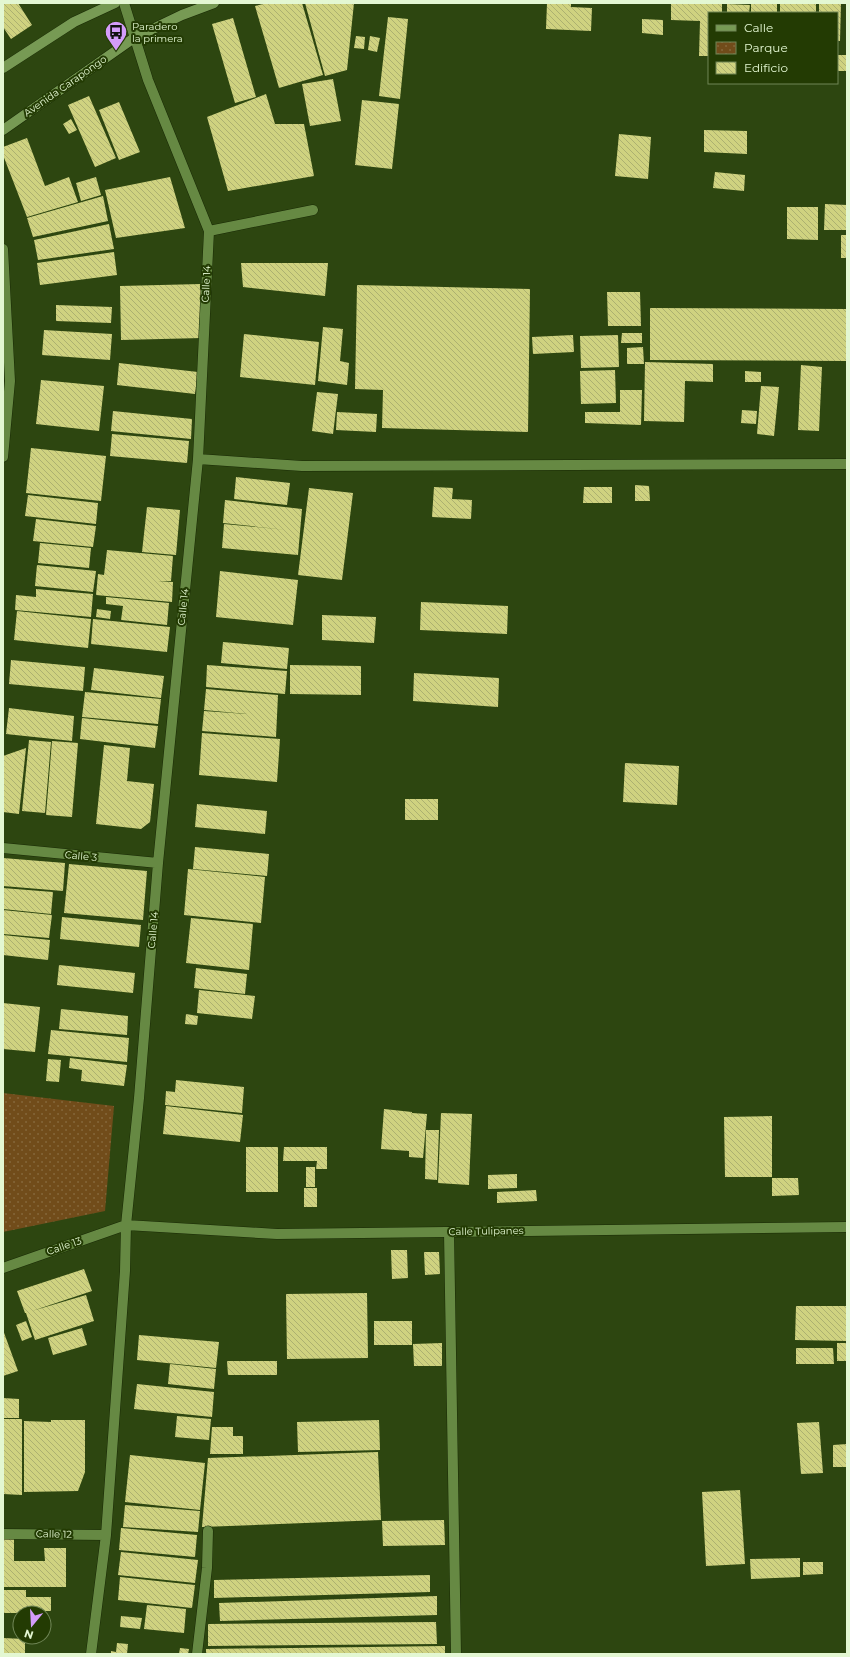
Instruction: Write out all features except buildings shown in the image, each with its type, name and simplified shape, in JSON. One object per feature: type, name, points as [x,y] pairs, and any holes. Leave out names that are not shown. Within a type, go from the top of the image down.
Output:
[{"type":"street","points":[[3,68],[74,22],[115,3]]},
{"type":"street","name":"Calle 14","points":[[91,1654],[106,1535],[125,1271],[126,1225],[139,1098],[158,863],[198,459],[209,231],[148,80],[124,3]]},
{"type":"street","name":"Avenida Carapongo","points":[[3,130],[134,38],[182,15],[214,3]]},
{"type":"street","points":[[209,231],[313,210]]},
{"type":"street","points":[[3,249],[10,381],[3,457]]},
{"type":"street","points":[[198,459],[302,466],[847,464]]},
{"type":"street","name":"Calle 3","points":[[3,848],[158,863]]},
{"type":"street","name":"Calle Tulipanes","points":[[126,1225],[277,1234],[847,1227]]},
{"type":"street","name":"Calle 13","points":[[3,1268],[126,1225]]},
{"type":"street","points":[[449,1232],[456,1654]]},
{"type":"street","points":[[197,1654],[207,1568],[208,1531]]},
{"type":"street","name":"Calle 12","points":[[3,1534],[106,1535]]},
{"type":"green space","points":[[3,1093],[114,1106],[105,1211],[3,1232]]},
{"type":"place","name":"Paradero la primera","points":[[116,52]]}]
